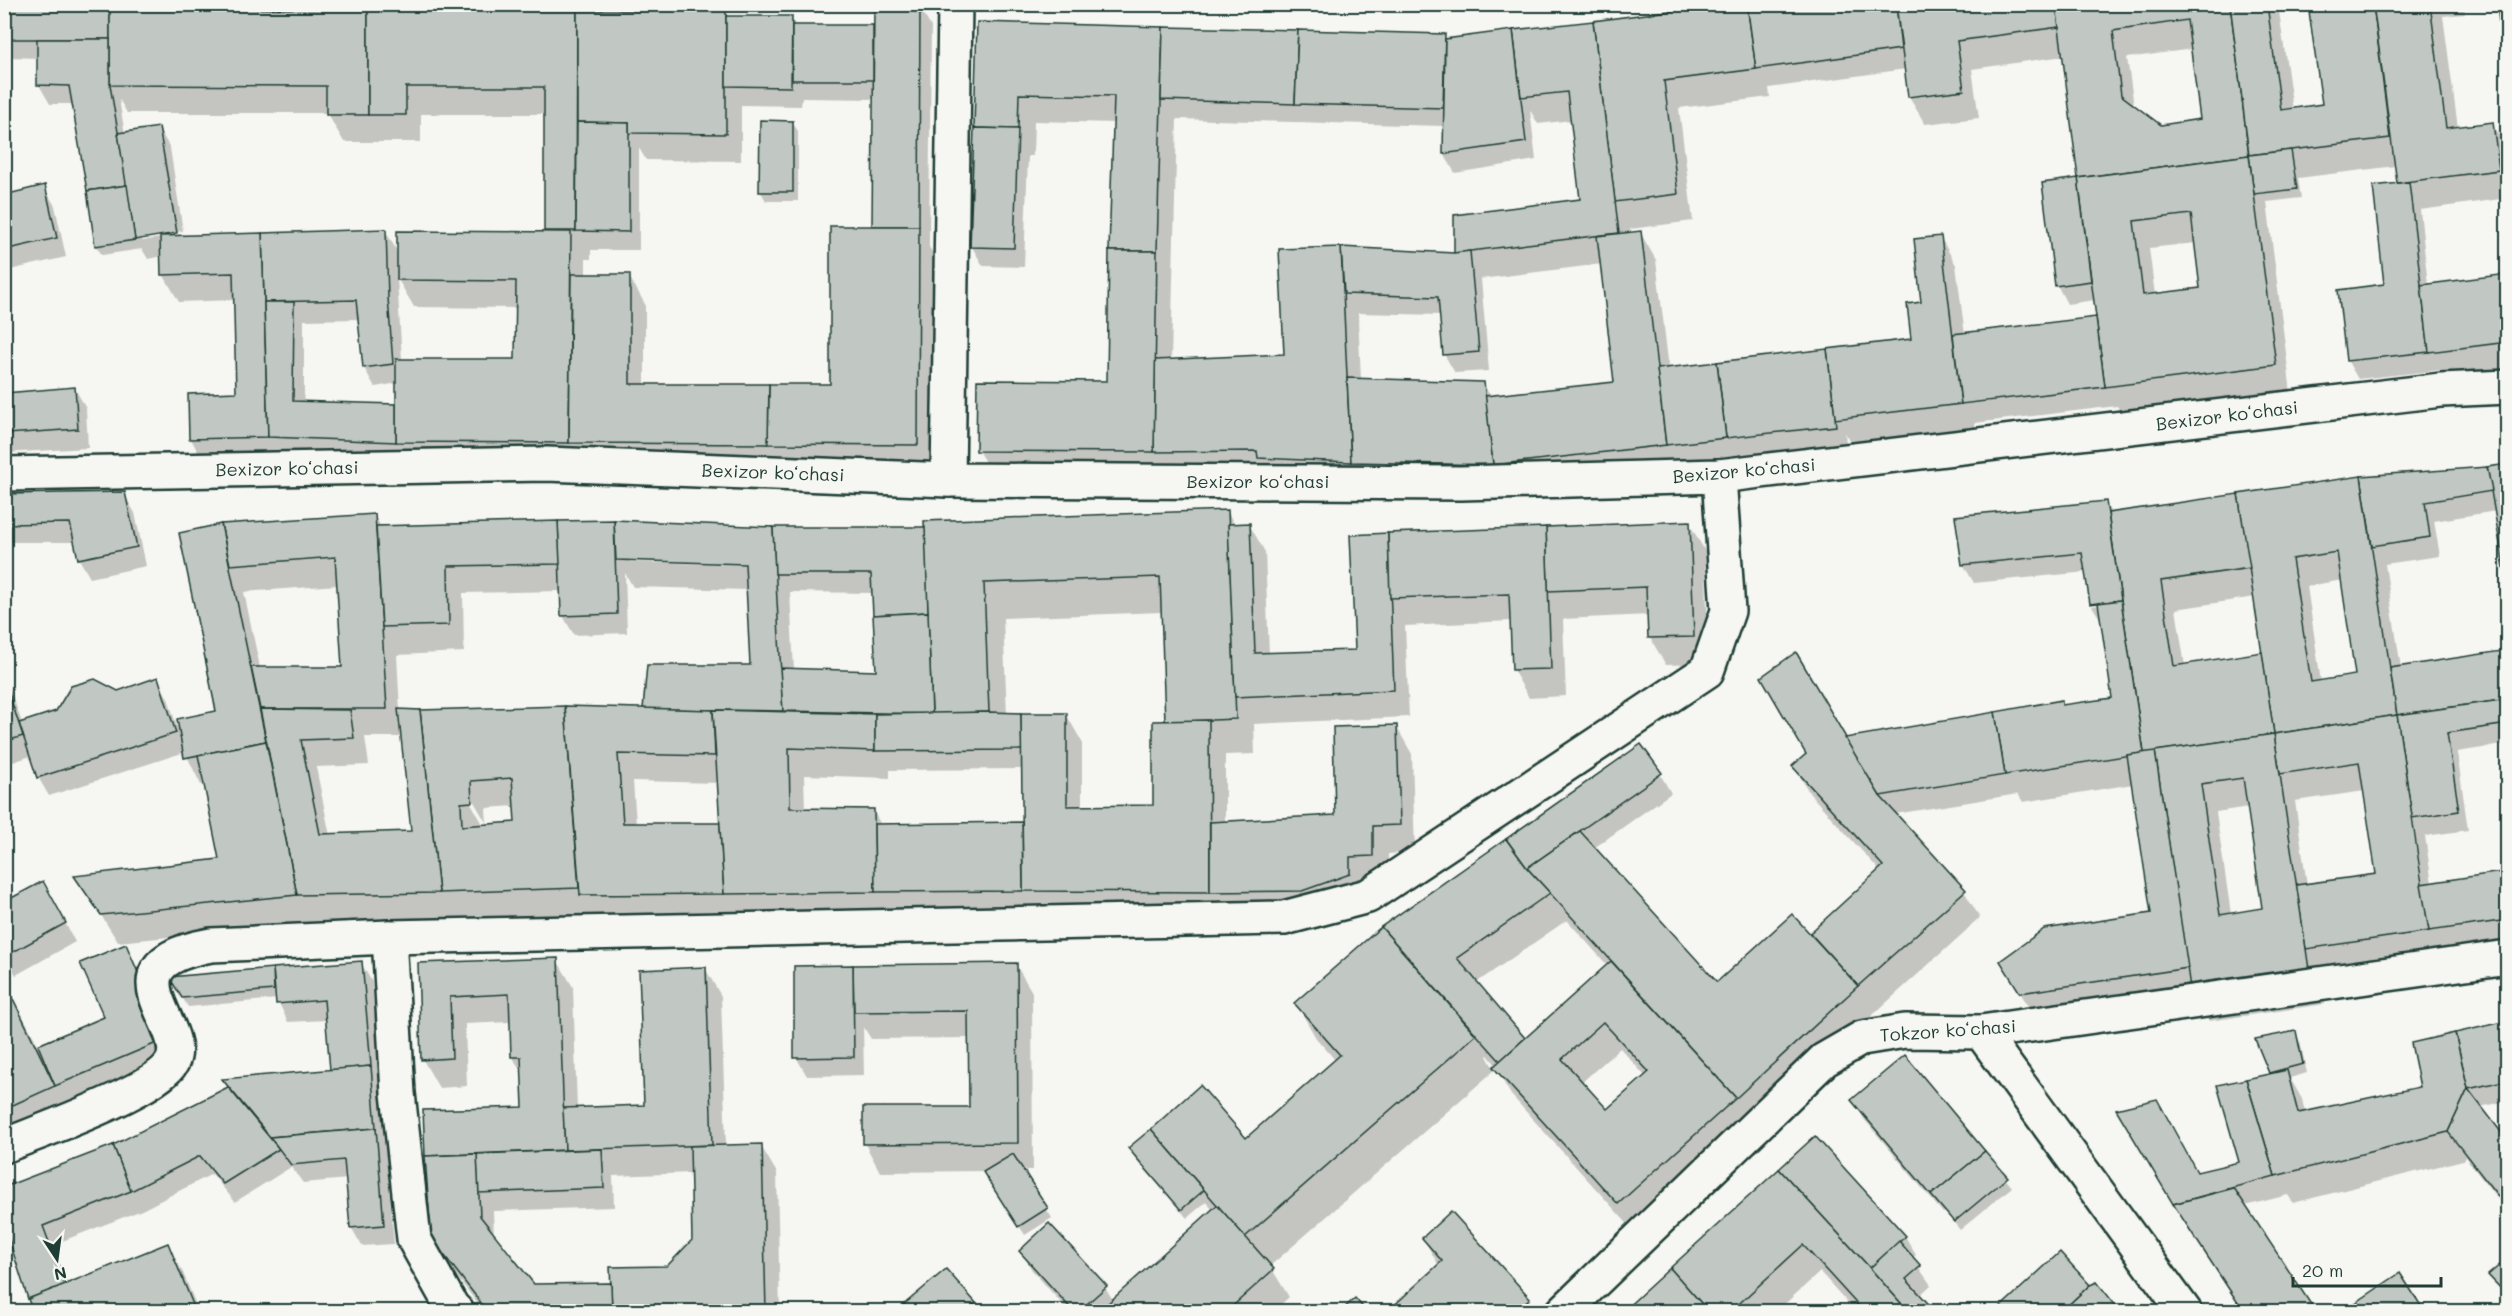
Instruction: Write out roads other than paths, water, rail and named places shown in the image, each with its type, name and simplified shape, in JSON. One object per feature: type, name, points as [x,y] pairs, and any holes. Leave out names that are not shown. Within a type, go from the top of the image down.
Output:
[{"type":"street","points":[[948,480],[955,4]]},
{"type":"street","name":"Bexizor koʻchasi","points":[[4,474],[547,464],[948,480],[1461,483],[1719,476],[2441,390],[2508,387]]},
{"type":"street","points":[[4,1146],[148,1085],[168,1067],[174,1054],[174,1043],[159,1007],[154,982],[159,969],[179,953],[211,945],[389,936],[1284,918],[1368,896],[1707,671],[1728,611],[1719,476]]},
{"type":"street","points":[[389,936],[398,1093],[414,1239],[452,1307],[457,1311]]},
{"type":"street","name":"Tokzor koʻchasi","points":[[1563,1311],[1824,1060],[1862,1038],[1905,1031],[1981,1032],[2508,957]]},
{"type":"street","points":[[1981,1032],[2185,1311]]}]
